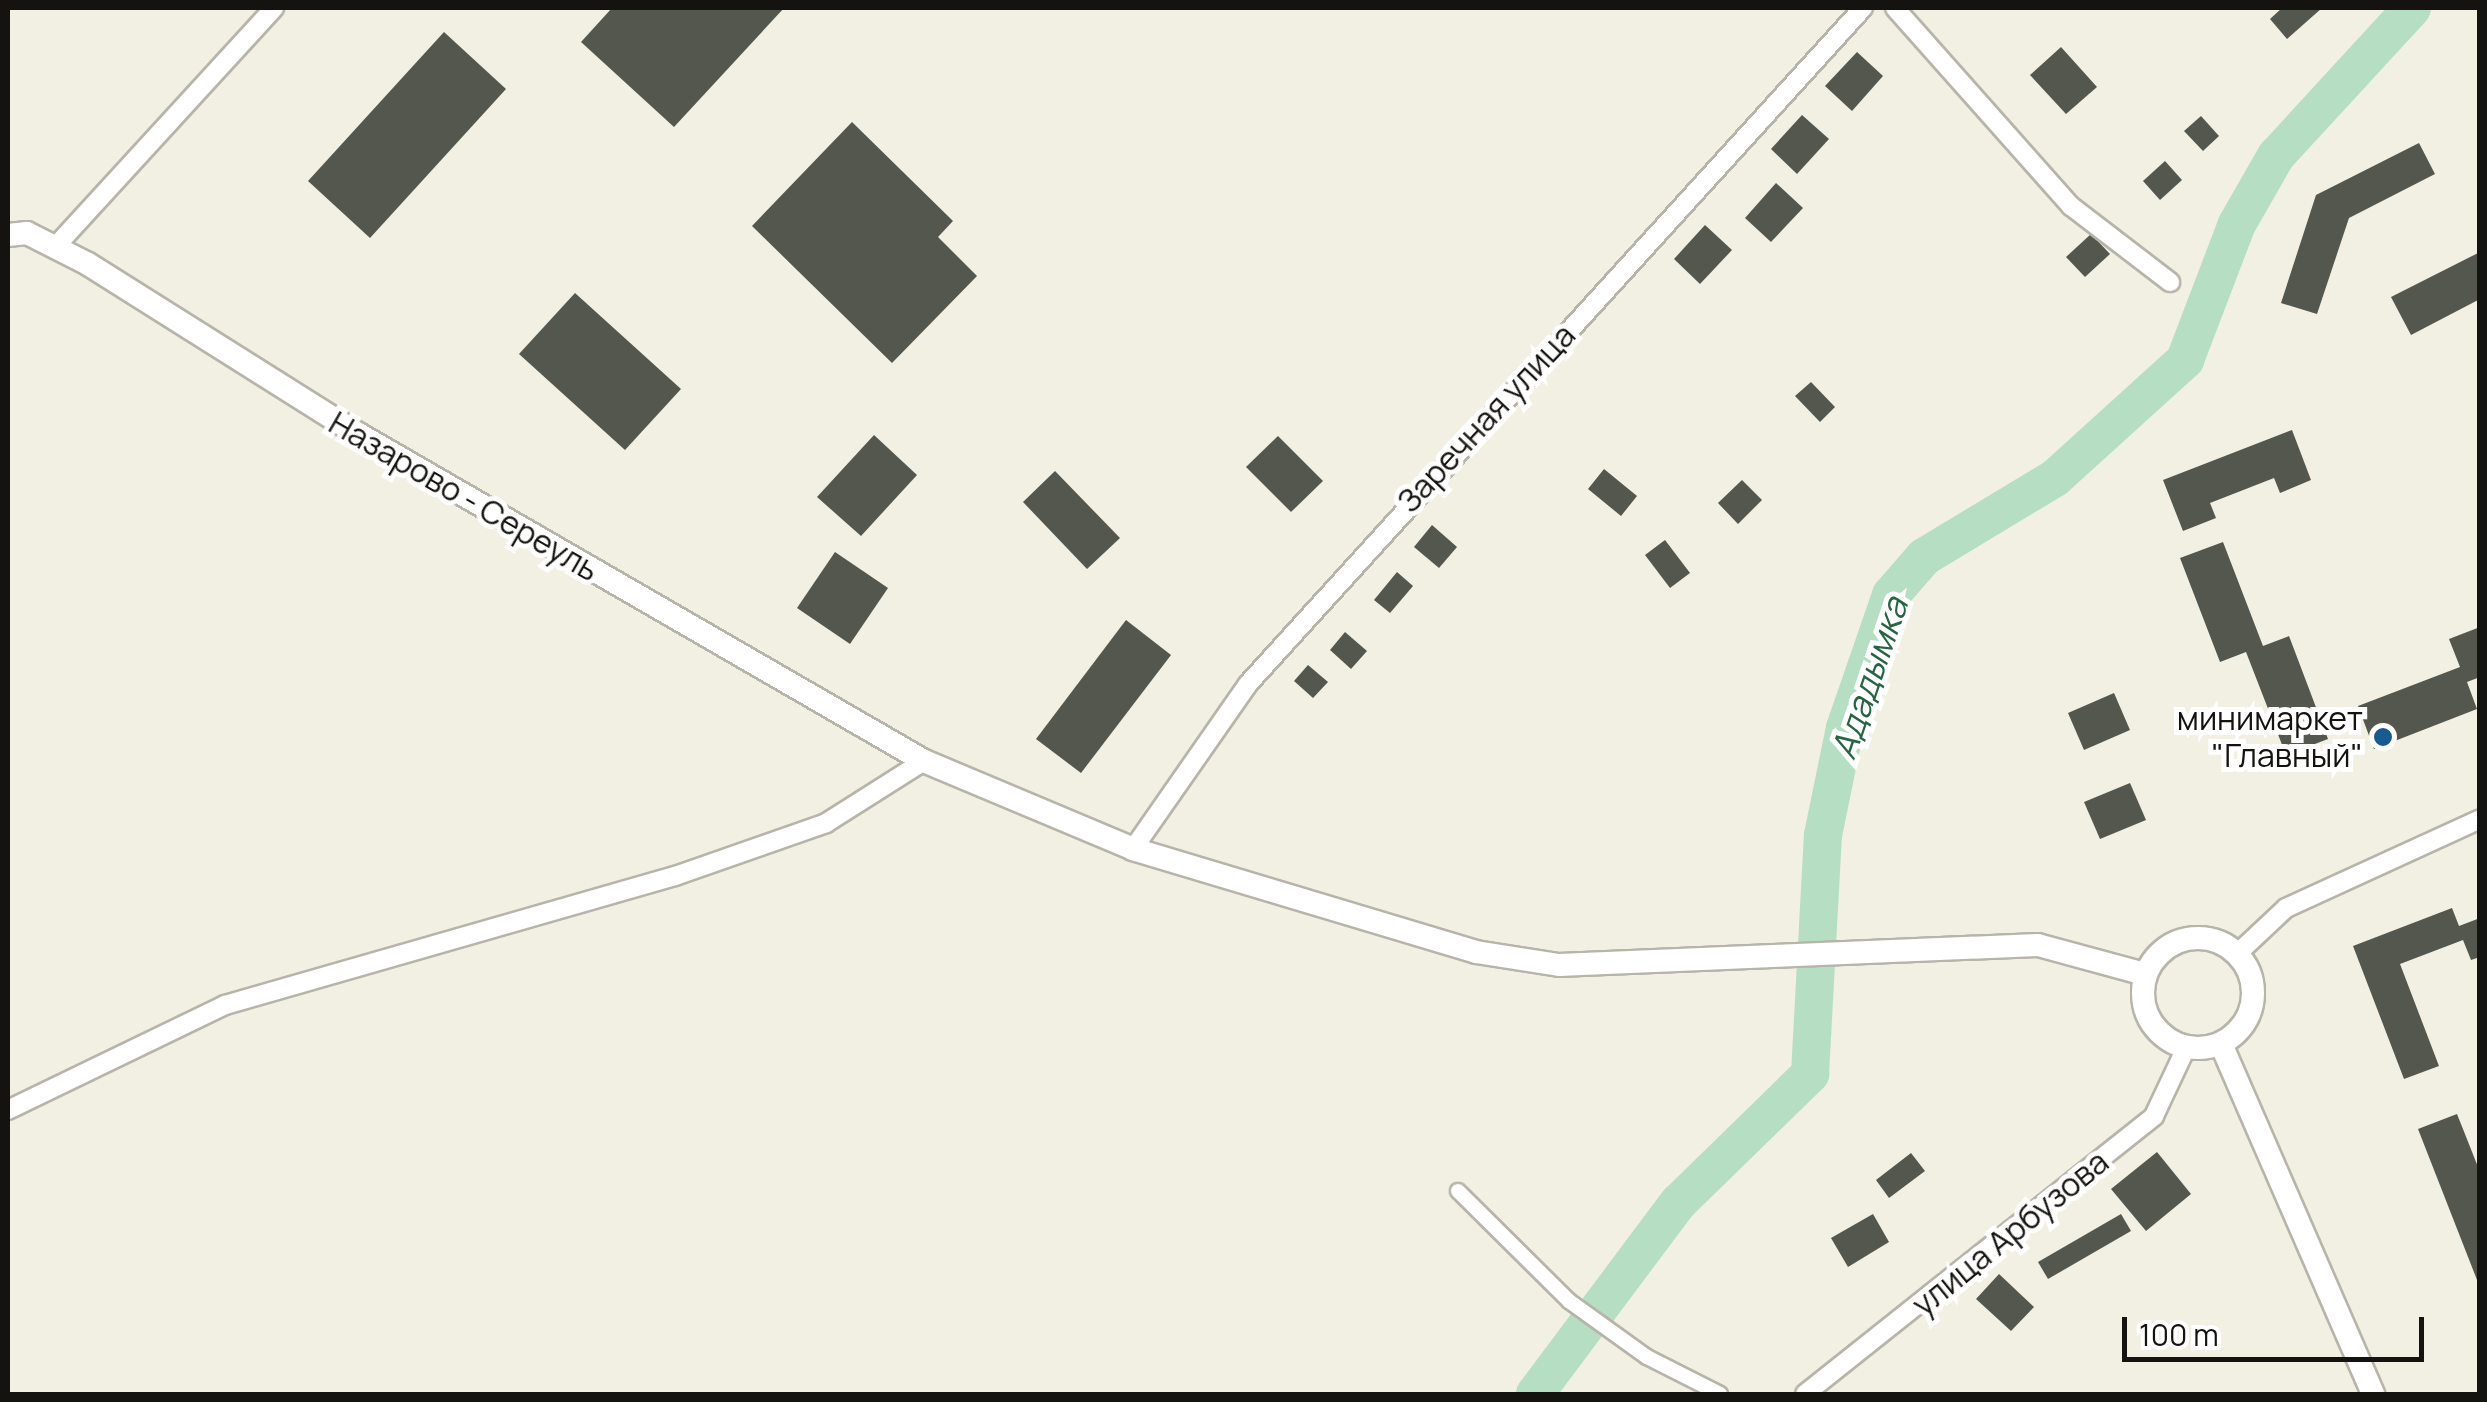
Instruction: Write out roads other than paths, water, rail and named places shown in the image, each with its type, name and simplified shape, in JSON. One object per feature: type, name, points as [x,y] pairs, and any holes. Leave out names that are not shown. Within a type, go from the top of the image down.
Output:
[{"type":"street","points":[[56,246],[274,8]]},
{"type":"street","name":"Заречная улица","points":[[1133,850],[1248,684],[1863,8]]},
{"type":"street","points":[[1894,8],[2071,206],[2170,282]]},
{"type":"street","name":"Назарово - Сереуль","points":[[8,234],[56,246],[360,435],[924,761],[1133,850],[1476,952],[1559,965],[1767,962],[2038,945],[2146,974]]},
{"type":"street","points":[[8,1110],[225,1005],[675,876],[826,822],[924,761]]},
{"type":"street","points":[[2237,954],[2286,908],[2480,818]]},
{"type":"street","points":[[2184,940],[2213,940],[2237,954],[2252,1004],[2220,1044],[2186,1048],[2150,1022],[2146,974],[2184,940]]},
{"type":"street","points":[[2220,1044],[2372,1394]]},
{"type":"street","name":"улица Арбузова","points":[[1805,1394],[2154,1116],[2186,1048]]},
{"type":"street","points":[[1458,1191],[1569,1301],[1646,1358],[1720,1394]]},
{"type":"waterway","name":"Ададымка","points":[[1535,1394],[1678,1203],[1810,1074],[1823,835],[1845,728],[1891,595],[1924,557],[2055,478],[2185,360],[2237,224],[2276,156],[2412,8]]},
{"type":"place","name":"минимаркет \"Главный\"","points":[[2383,737]]}]
